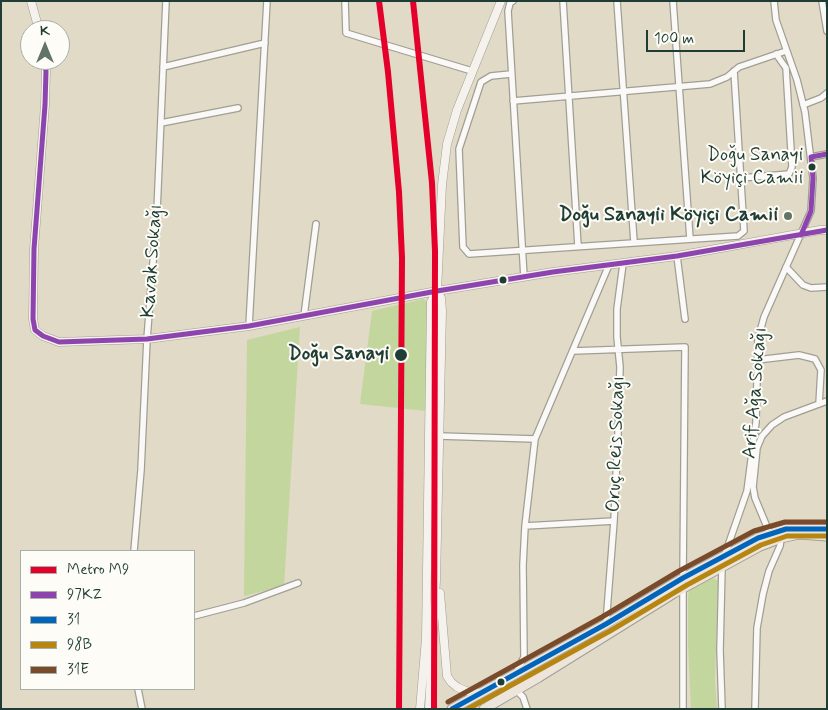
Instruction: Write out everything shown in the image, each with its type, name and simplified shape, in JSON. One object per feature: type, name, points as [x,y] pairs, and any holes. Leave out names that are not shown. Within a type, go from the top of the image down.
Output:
[{"type":"main road","points":[[31,1],[36,20]]},
{"type":"main road","points":[[420,709],[426,629],[431,302],[437,291],[442,185],[447,144],[457,110],[501,1]]},
{"type":"main road","points":[[46,70],[45,105],[35,232],[33,319],[36,330],[43,336],[59,342],[147,339],[248,326],[437,291],[678,256],[827,230]]},
{"type":"main road","points":[[429,709],[436,580],[442,311],[441,298],[437,291]]},
{"type":"main road","points":[[452,709],[606,624],[683,578],[758,538],[786,528],[827,529]]},
{"type":"main road","points":[[484,709],[683,588],[760,546],[780,538],[799,534],[827,536]]},
{"type":"main road","points":[[436,580],[440,593],[447,676],[457,687],[481,693]]},
{"type":"street","name":"Kavak Sokağı","points":[[134,550],[141,470],[147,339],[153,265],[166,1]]},
{"type":"street","points":[[248,326],[267,1]]},
{"type":"street","points":[[345,1],[346,33],[472,71]]},
{"type":"street","points":[[513,1],[510,3],[508,11],[524,277]]},
{"type":"street","points":[[562,1],[578,246]]},
{"type":"street","points":[[617,1],[634,242]]},
{"type":"street","points":[[673,1],[690,239]]},
{"type":"street","name":"Arif Ağa Sokağı","points":[[724,557],[747,491],[756,422],[758,339],[764,317],[811,211],[813,178],[803,105],[797,80],[776,20],[774,1]]},
{"type":"street","points":[[822,1],[827,31]]},
{"type":"street","points":[[164,67],[265,43]]},
{"type":"street","points":[[513,100],[710,84],[727,77],[739,67],[786,50]]},
{"type":"street","points":[[741,178],[789,174],[792,167],[786,68],[776,54]]},
{"type":"street","points":[[512,74],[491,76],[481,82],[459,148],[463,247],[469,254],[738,236],[744,231],[734,71]]},
{"type":"street","points":[[803,105],[821,98],[827,93]]},
{"type":"street","points":[[161,123],[238,108]]},
{"type":"street","points":[[811,157],[827,154]]},
{"type":"street","points":[[304,316],[316,224]]},
{"type":"street","points":[[678,256],[685,320]]},
{"type":"street","name":"Oruç Reis Sokağı","points":[[606,624],[614,521],[620,367],[617,309],[624,264]]},
{"type":"street","points":[[515,674],[524,657],[523,565],[525,526],[535,439],[609,265]]},
{"type":"street","points":[[786,268],[803,285],[811,288],[827,287]]},
{"type":"street","points":[[574,351],[685,346],[683,578]]},
{"type":"street","points":[[757,360],[799,355],[815,359],[821,370],[819,404]]},
{"type":"street","points":[[770,534],[755,498],[753,486],[756,448],[762,436],[772,425],[784,418],[827,401]]},
{"type":"street","points":[[439,436],[535,439]]},
{"type":"street","points":[[525,526],[614,521]]},
{"type":"street","points":[[755,709],[757,628],[763,594],[780,546],[780,538]]},
{"type":"street","points":[[722,566],[720,650],[722,709]]},
{"type":"street","points":[[195,616],[244,603],[298,583]]},
{"type":"street","points":[[683,588],[683,709]]},
{"type":"street","points":[[524,657],[531,665]]},
{"type":"street","points":[[138,690],[142,709]]},
{"type":"street","points":[[516,690],[523,697],[527,709]]},
{"type":"green space","points":[[423,299],[429,303],[430,310],[426,411],[360,404],[372,311]]},
{"type":"green space","points":[[300,327],[284,586],[244,596],[247,340]]},
{"type":"green space","points":[[713,578],[718,581],[715,679],[717,709],[691,709],[688,645],[689,590]]},
{"type":"metro line","name":"M9","points":[[379,1],[388,72],[399,192],[402,258],[399,709]]},
{"type":"metro line","name":"M9","points":[[413,1],[432,183],[435,251],[434,709]]},
{"type":"transit line","name":"97KZ","points":[[46,70],[34,249],[33,319],[35,330],[43,336],[59,342],[147,339],[249,326],[437,291],[553,272],[677,256],[827,230]]},
{"type":"transit line","name":"97KZ","points":[[801,235],[811,211],[813,178],[811,157],[827,154]]},
{"type":"transit line","name":"31E","points":[[448,702],[602,617],[679,571],[754,531],[785,522],[827,522]]},
{"type":"transit line","name":"31","points":[[452,709],[606,624],[683,578],[758,538],[786,529],[827,529]]},
{"type":"transit line","name":"98B","points":[[468,709],[761,545],[787,536],[827,536]]},
{"type":"place","name":"Doğu Sanayi Köyiçi Camii","points":[[812,167]]},
{"type":"place","name":"Doğu Sanayii Köyiçi Camii","points":[[788,216]]},
{"type":"place","name":"Doğu Sanayi","points":[[401,355]]}]
